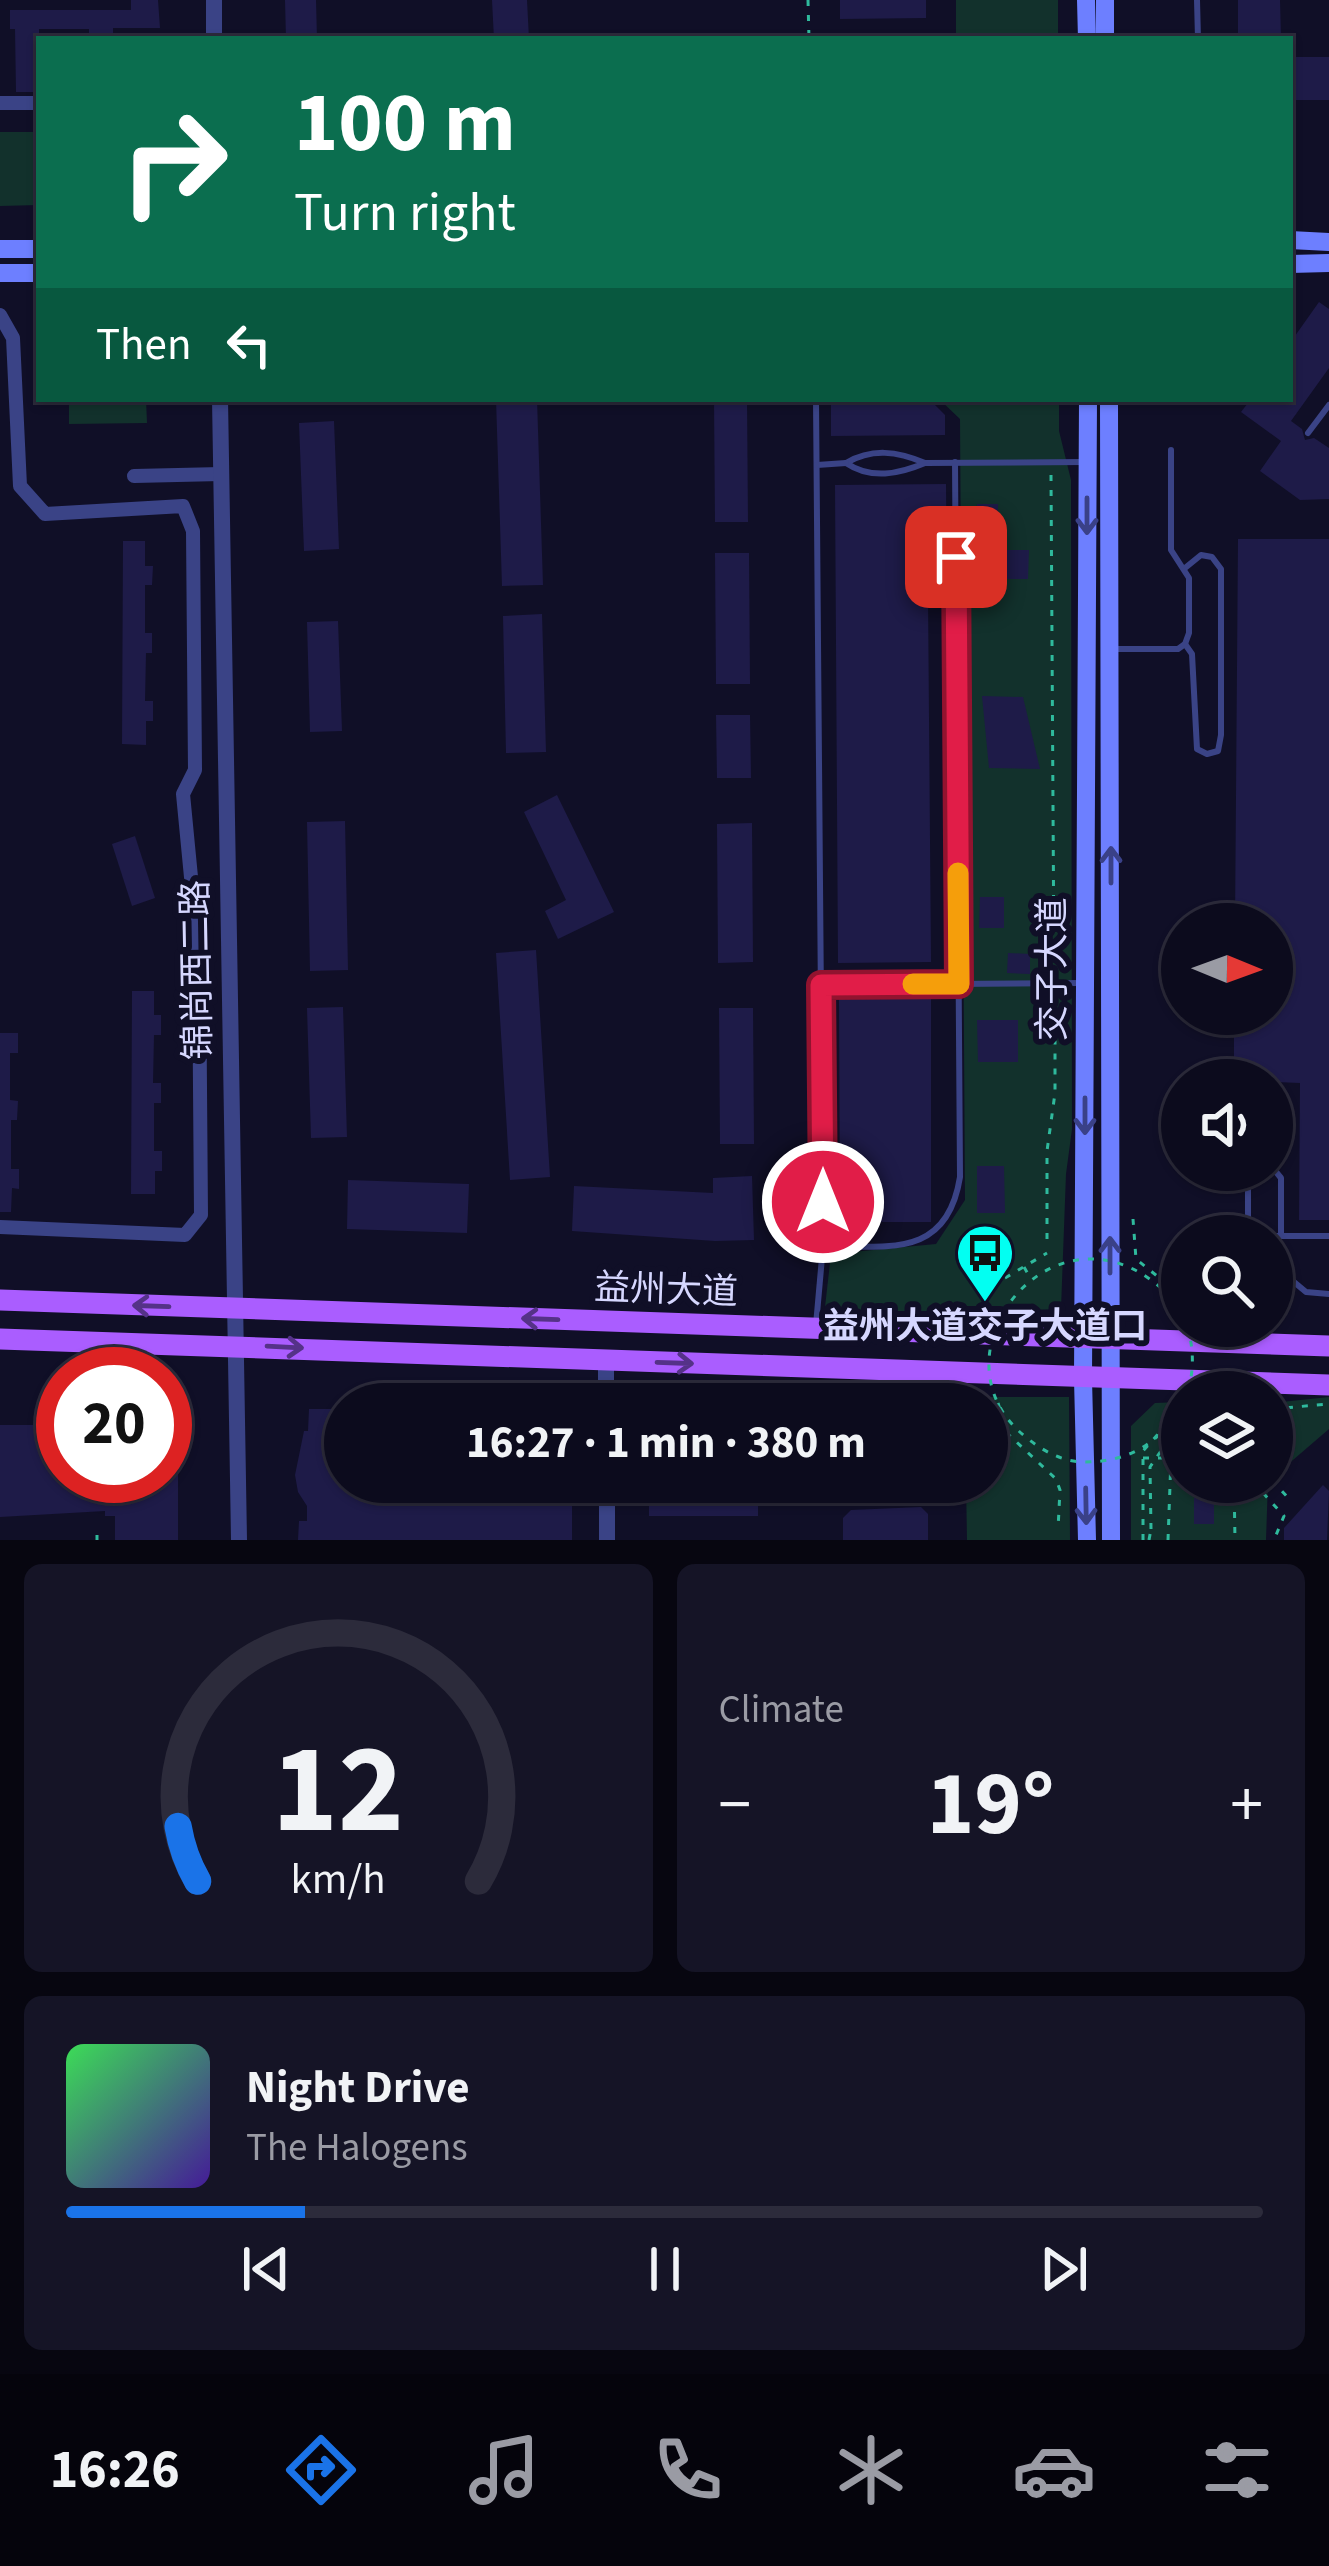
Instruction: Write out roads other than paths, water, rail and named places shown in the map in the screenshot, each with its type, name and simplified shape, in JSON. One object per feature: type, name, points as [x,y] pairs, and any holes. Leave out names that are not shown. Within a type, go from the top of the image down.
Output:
[{"type":"main road","points":[[1087,0],[1087,36]]},
{"type":"main road","points":[[1105,0],[1105,36]]},
{"type":"main road","points":[[1293,240],[1329,242]]},
{"type":"main road","points":[[0,249],[36,249]]},
{"type":"main road","points":[[1293,264],[1329,263]]},
{"type":"main road","points":[[0,273],[36,273]]},
{"type":"main road","name":"交子大道","points":[[1087,1540],[1083,1378],[1088,402]]},
{"type":"main road","name":"交子大道","points":[[1109,402],[1111,1540]]},
{"type":"main road","name":"益州大道","points":[[0,1300],[1329,1346]]},
{"type":"main road","name":"益州大道","points":[[0,1339],[1329,1384]]},
{"type":"street","points":[[214,0],[214,36]]},
{"type":"street","points":[[0,103],[36,103]]},
{"type":"street","points":[[0,315],[14,338],[20,486],[32,500],[45,514],[184,506],[193,531],[194,770],[183,794],[199,959],[201,1215],[184,1235],[0,1227]]},
{"type":"street","name":"锦尚西二路","points":[[220,402],[239,1540]]},
{"type":"street","points":[[134,476],[221,474]]},
{"type":"street","points":[[606,1361],[606,1383]]},
{"type":"street","points":[[607,1503],[607,1540]]},
{"type":"lane","points":[[1197,0],[1198,36]]},
{"type":"lane","points":[[816,402],[823,1246],[816,1328]]},
{"type":"lane","points":[[1308,433],[1329,404]]},
{"type":"lane","points":[[1172,450],[1172,550],[1190,578],[1186,644],[1192,654],[1193,735],[1197,749],[1207,754],[1218,751],[1221,735],[1221,569],[1212,557],[1201,555],[1185,568]]},
{"type":"lane","points":[[846,464],[863,453],[902,453],[925,463]]},
{"type":"lane","points":[[823,1246],[920,1242],[956,1205],[960,1177],[955,462]]},
{"type":"lane","points":[[817,464],[846,464],[861,473],[902,473],[925,463],[1088,462]]},
{"type":"lane","points":[[1112,650],[1178,649],[1186,644]]},
{"type":"lane","points":[[821,985],[1085,983]]},
{"type":"lane","points":[[1293,1236],[1329,1236]]},
{"type":"lane","points":[[1294,1282],[1306,1292],[1329,1294]]},
{"type":"place","name":"益州大道交子大道口","points":[[985,1304]]}]
